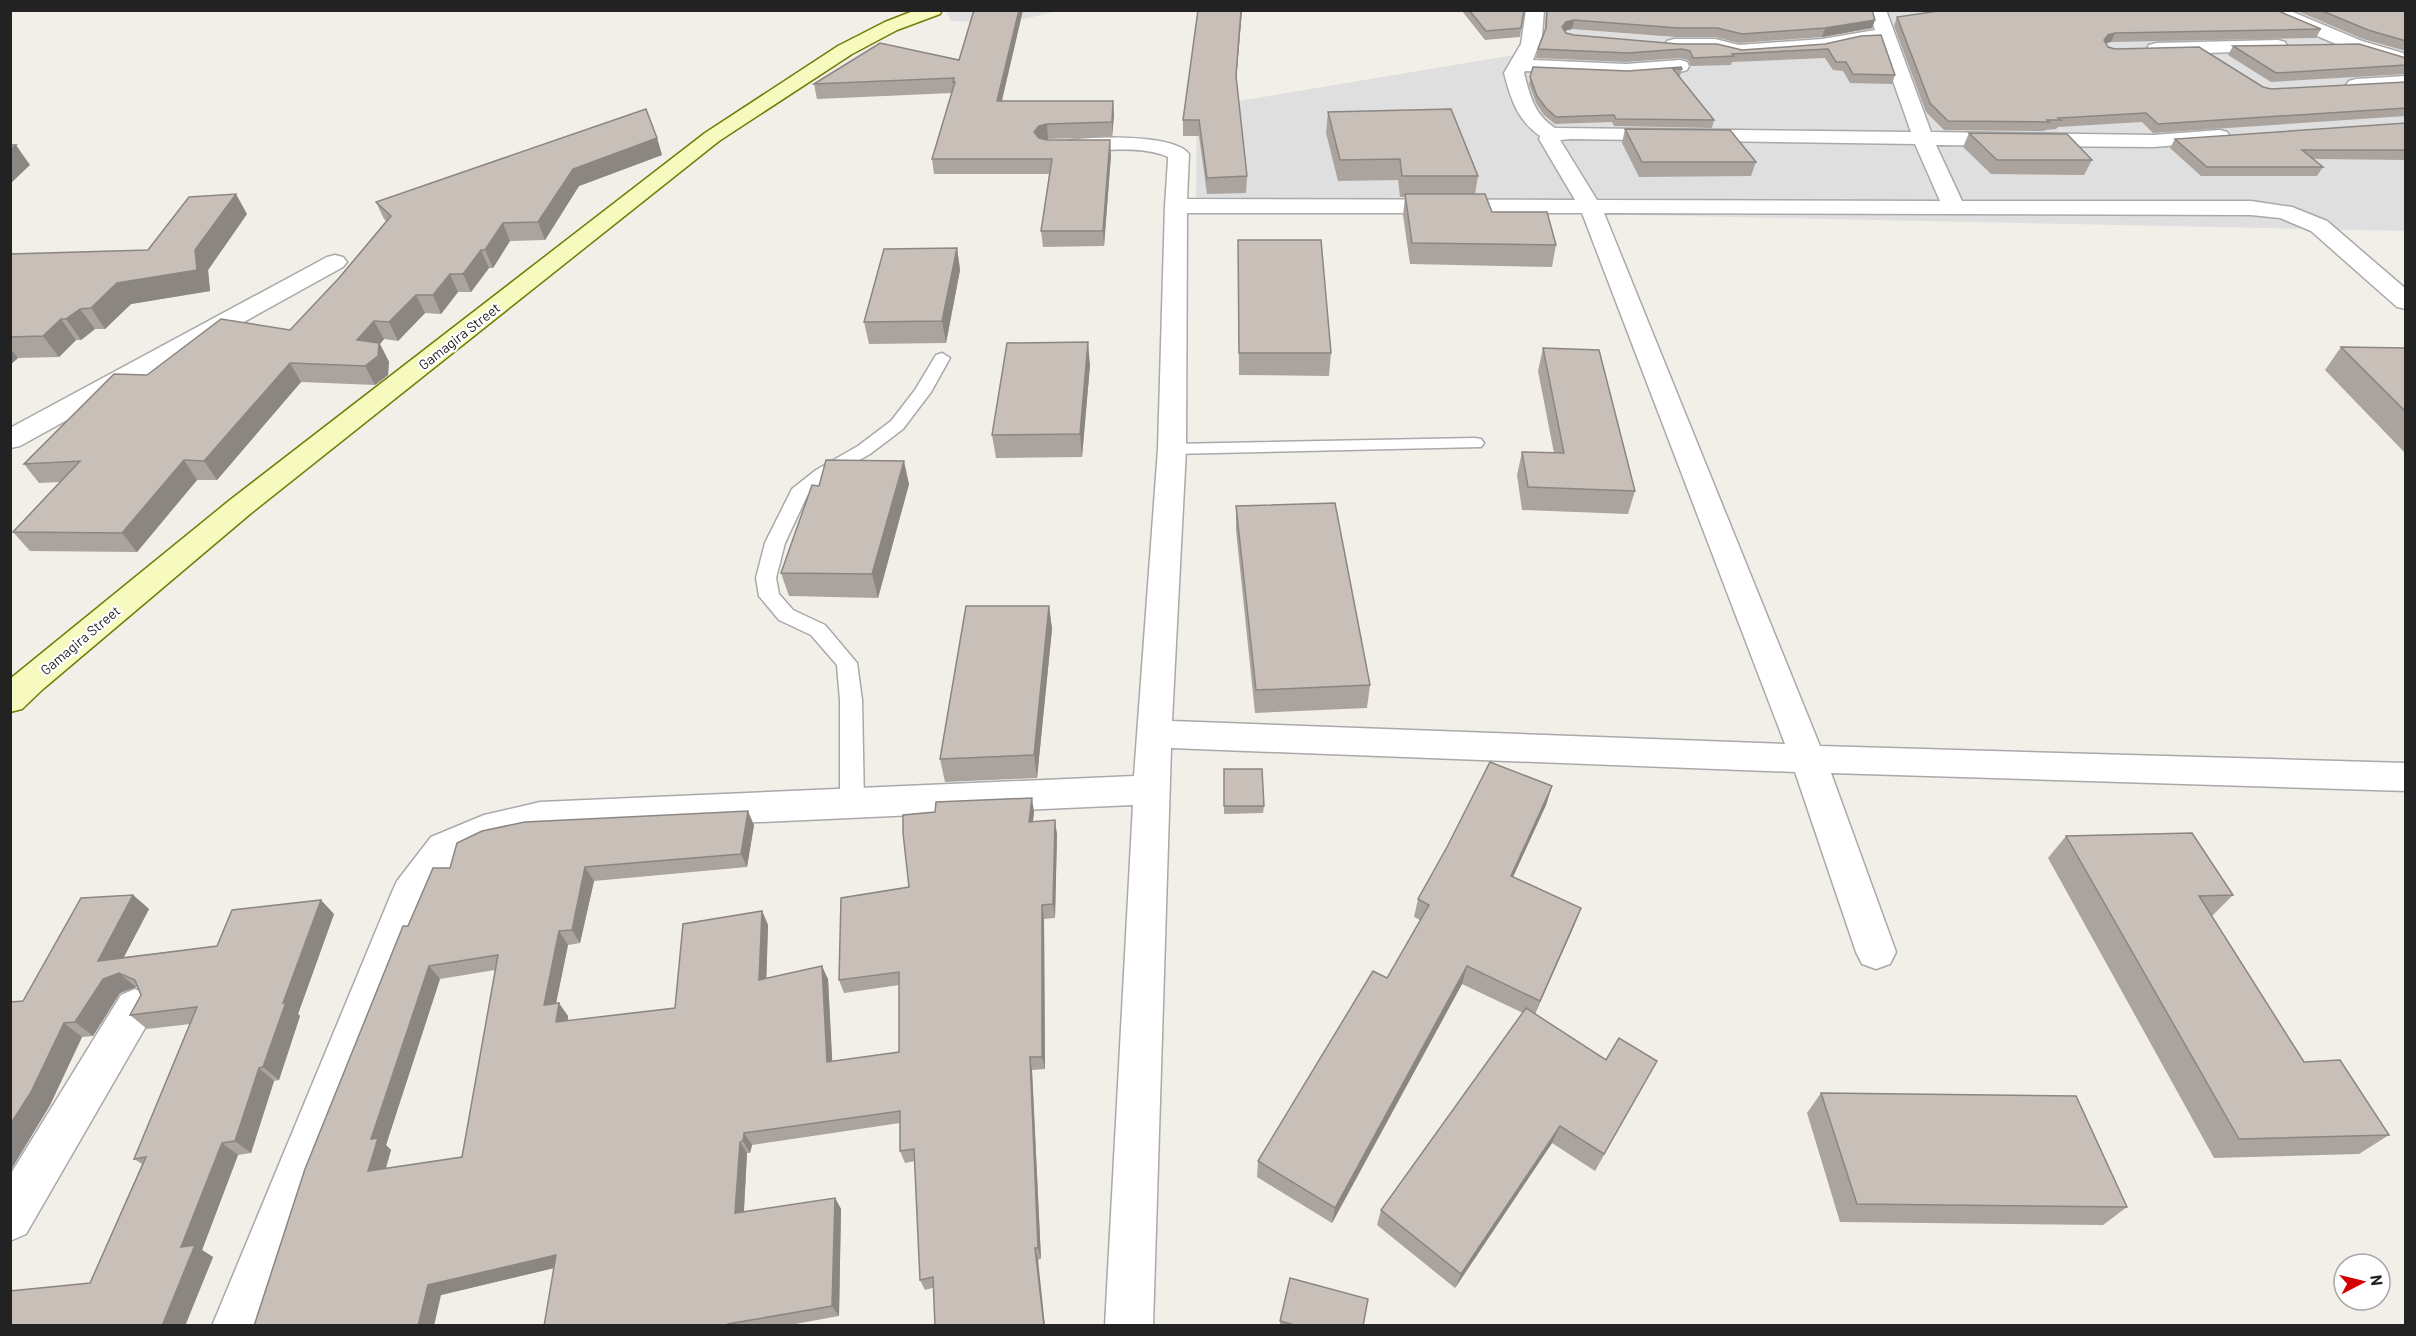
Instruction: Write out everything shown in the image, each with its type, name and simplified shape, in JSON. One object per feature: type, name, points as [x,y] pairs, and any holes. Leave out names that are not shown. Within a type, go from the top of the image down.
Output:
[{"type":"street","name":"Gamagira Street","points":[[10,700],[31,680],[240,507],[712,137],[845,50],[891,26],[934,10]]},
{"type":"street","points":[[1535,10],[1533,42],[1514,73],[1523,108],[1535,124],[1551,134],[2153,141],[2243,135]]},
{"type":"street","points":[[2271,10],[2355,45],[2406,60]]},
{"type":"street","points":[[1653,43],[1715,45],[1739,51],[1822,45],[1858,38],[1881,22],[1902,18]]},
{"type":"street","points":[[1881,22],[1923,138],[1954,207]]},
{"type":"street","points":[[2133,50],[2355,45]]},
{"type":"street","points":[[2199,48],[2228,67]]},
{"type":"street","points":[[1521,65],[1626,70],[1680,66]]},
{"type":"street","points":[[2338,86],[2406,82]]},
{"type":"street","points":[[1551,134],[1549,139],[1590,206],[1808,759],[1876,952]]},
{"type":"street","points":[[1048,147],[1155,146],[1170,148],[1178,154],[1179,160],[1176,206],[1172,449],[1151,790],[1129,1326]]},
{"type":"street","points":[[1176,206],[2251,208],[2284,212],[2319,226],[2406,302]]},
{"type":"street","points":[[15,434],[335,262]]},
{"type":"street","points":[[1154,734],[1808,759],[2406,777]]},
{"type":"street","points":[[236,1326],[411,892],[444,848],[484,830],[540,817],[1151,790]]},
{"type":"street","points":[[10,1218],[135,1008]]},
{"type":"lane","points":[[852,804],[851,700],[847,663],[818,630],[786,615],[768,596],[766,578],[775,543],[800,493],[822,474],[864,450],[897,425],[922,392],[942,358]]},
{"type":"lane","points":[[1172,449],[1475,443]]},
{"type":"shaded area","points":[[946,11],[1058,11],[1006,23],[951,21]]},
{"type":"shaded area","points":[[1525,11],[2405,11],[2405,231],[1196,206],[1197,108],[1520,54]]},
{"type":"building","points":[[974,10],[1019,10],[997,101],[1113,101],[1112,122],[1047,124],[1039,126],[1034,132],[1039,138],[1047,140],[1110,140],[1103,231],[1041,231],[1052,159],[932,159],[955,82],[953,82],[954,78],[814,84],[880,43],[959,60]]},
{"type":"building","points":[[1198,10],[1241,10],[1236,76],[1247,176],[1207,178],[1199,120],[1183,120]]},
{"type":"building","points":[[1469,10],[1524,10],[1521,28],[1486,31]]},
{"type":"building","points":[[1547,10],[1872,10],[1875,20],[1825,28],[1742,34],[1717,28],[1678,28],[1574,20],[1566,22],[1562,27],[1566,33],[1574,35],[1678,44],[1717,44],[1742,50],[1825,44],[1861,36],[1881,35],[1895,75],[1853,74],[1846,62],[1836,62],[1828,49],[1693,58],[1690,51],[1682,49],[1628,53],[1538,49],[1546,28]]},
{"type":"building","points":[[1945,10],[2276,10],[2321,29],[2115,33],[2108,35],[2104,40],[2108,47],[2115,49],[2199,47],[2263,87],[2271,89],[2406,82],[2406,108],[2158,124],[2146,113],[2058,118],[2061,120],[2047,120],[2049,122],[1948,121],[1930,103],[1897,17]]},
{"type":"building","points":[[2320,10],[2406,10],[2406,41],[2368,30]]},
{"type":"building","points":[[2359,44],[2406,58],[2406,65],[2276,73],[2233,46]]},
{"type":"building","points":[[1533,67],[1628,71],[1681,67],[1682,69],[1673,69],[1714,120],[1616,119],[1614,115],[1556,117],[1537,96],[1530,77]]},
{"type":"building","points":[[646,109],[657,138],[573,169],[538,222],[503,223],[485,250],[481,250],[463,274],[450,274],[433,295],[416,295],[389,322],[374,321],[357,340],[379,343],[378,356],[365,366],[290,363],[204,461],[184,460],[122,533],[13,532],[80,461],[24,464],[114,374],[147,375],[221,319],[290,330],[339,278],[391,216],[376,202]]},
{"type":"building","points":[[1451,109],[1478,176],[1402,176],[1400,159],[1340,160],[1328,112]]},
{"type":"building","points":[[2406,123],[2406,150],[2302,150],[2323,167],[2207,167],[2175,139]]},
{"type":"building","points":[[1625,129],[1730,130],[1756,162],[1642,162]]},
{"type":"building","points":[[1969,133],[2067,134],[2092,160],[1997,160]]},
{"type":"building","points":[[236,194],[195,250],[197,270],[117,283],[91,308],[80,309],[66,319],[61,319],[43,336],[10,337],[10,254],[148,250],[189,197]]},
{"type":"building","points":[[1405,194],[1485,194],[1492,212],[1547,212],[1556,245],[1412,243]]},
{"type":"building","points":[[1238,240],[1321,240],[1331,353],[1239,353]]},
{"type":"building","points":[[957,248],[942,321],[864,322],[884,249]]},
{"type":"building","points":[[1088,342],[1080,434],[992,435],[1007,343]]},
{"type":"building","points":[[2341,347],[2406,348],[2406,412]]},
{"type":"building","points":[[1543,348],[1599,350],[1635,491],[1528,487],[1522,452],[1564,453]]},
{"type":"building","points":[[826,460],[904,461],[872,574],[781,573],[812,485],[819,486]]},
{"type":"building","points":[[1335,503],[1370,685],[1256,690],[1236,506]]},
{"type":"building","points":[[966,606],[1049,606],[1034,755],[940,759]]},
{"type":"building","points":[[1490,762],[1552,786],[1511,876],[1581,908],[1540,1001],[1467,966],[1335,1208],[1258,1161],[1373,971],[1387,978],[1429,905],[1418,899]]},
{"type":"building","points":[[1224,769],[1262,769],[1264,806],[1224,806]]},
{"type":"building","points":[[1032,798],[1029,822],[1055,820],[1053,904],[1042,905],[1042,1057],[1030,1057],[1038,1248],[1035,1248],[1044,1326],[935,1326],[933,1277],[920,1280],[914,1149],[900,1151],[900,1111],[744,1133],[743,1141],[740,1142],[735,1213],[835,1198],[832,1306],[728,1324],[728,1326],[544,1326],[556,1255],[428,1285],[418,1326],[254,1326],[305,1169],[403,926],[408,926],[433,868],[450,868],[457,843],[482,831],[525,822],[748,811],[741,854],[585,867],[572,930],[559,931],[544,1005],[559,1003],[556,1022],[675,1008],[683,924],[762,911],[759,980],[822,966],[827,1062],[899,1052],[899,972],[839,980],[841,898],[909,887],[903,815],[935,812],[936,802]],"holes":[[[498,955],[462,1157],[368,1171],[378,1138],[371,1139],[429,966]]]},
{"type":"building","points":[[2192,833],[2233,895],[2199,896],[2304,1062],[2340,1060],[2389,1135],[2239,1139],[2066,836]]},
{"type":"building","points":[[133,895],[98,961],[217,946],[232,910],[321,900],[283,1003],[286,1002],[263,1067],[259,1068],[235,1141],[222,1143],[181,1247],[195,1245],[162,1326],[10,1326],[10,1291],[90,1283],[146,1157],[134,1159],[197,1007],[130,1015],[141,995],[135,980],[119,973],[103,979],[75,1022],[64,1023],[31,1092],[10,1125],[10,1002],[23,1001],[81,898]]},
{"type":"building","points":[[1526,1008],[1606,1060],[1619,1038],[1657,1061],[1604,1154],[1560,1126],[1461,1274],[1381,1210]]},
{"type":"building","points":[[1821,1093],[2076,1096],[2127,1207],[1857,1204]]},
{"type":"building","points":[[1290,1278],[1368,1299],[1363,1326],[1298,1326],[1280,1321]]}]
